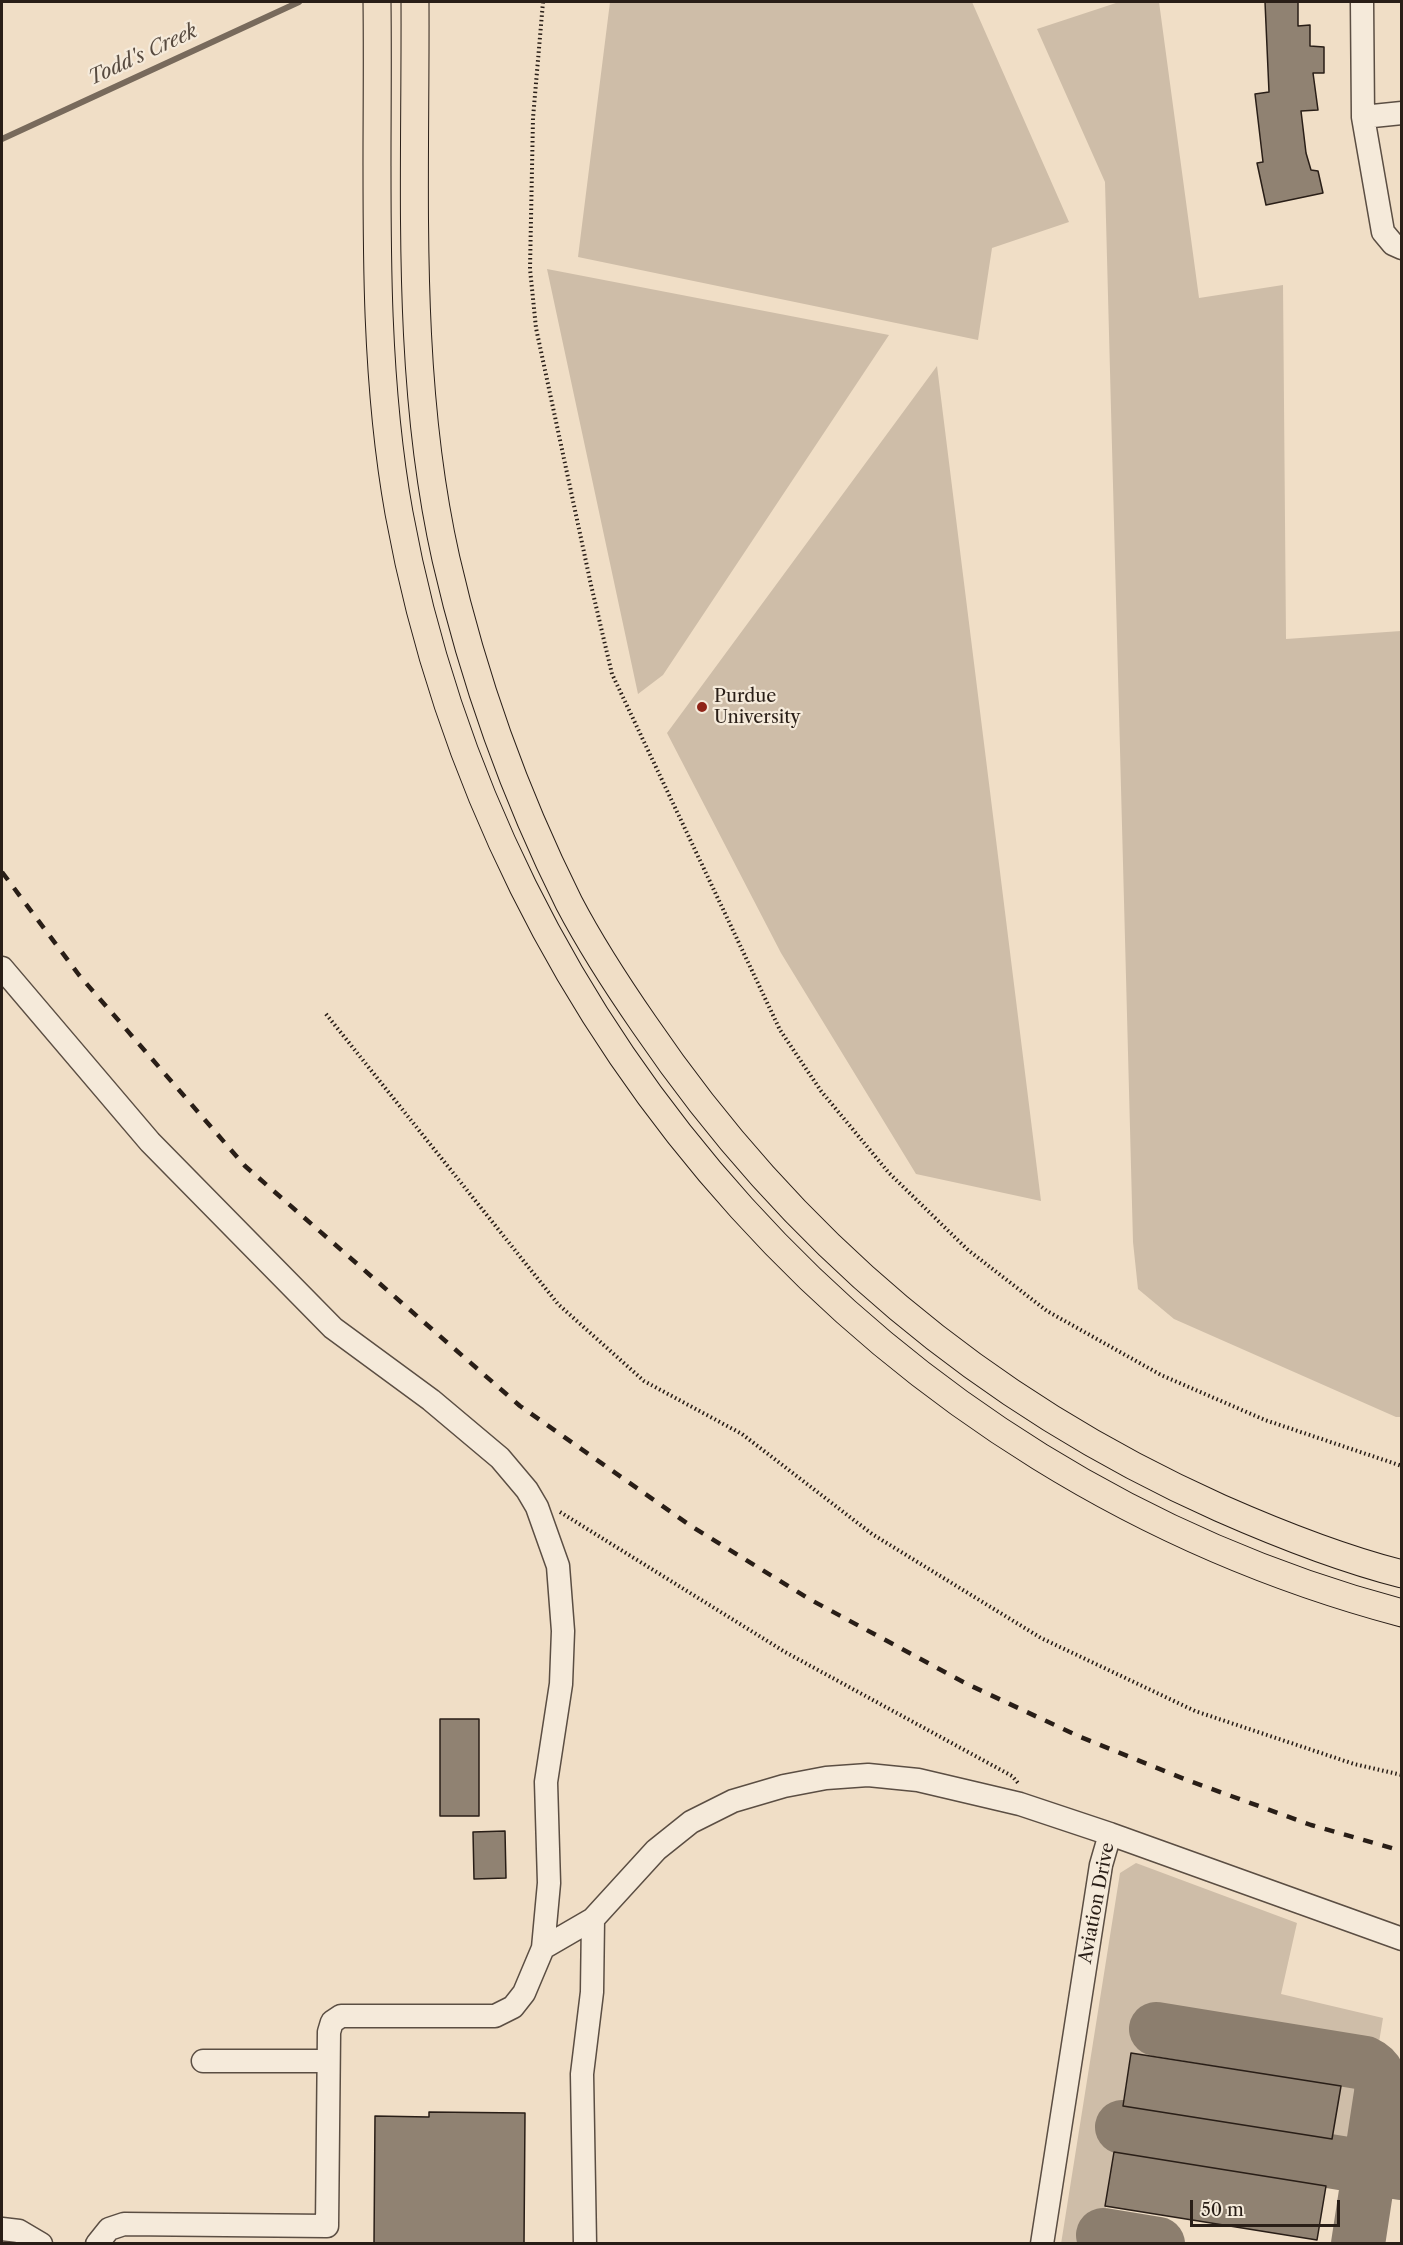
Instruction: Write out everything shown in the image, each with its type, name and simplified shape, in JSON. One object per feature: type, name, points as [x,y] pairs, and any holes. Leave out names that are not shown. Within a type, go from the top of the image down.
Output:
[{"type":"main road","points":[[377,2],[381,352],[392,465],[409,562],[442,692],[497,836],[538,918],[586,1003],[642,1086],[719,1184],[788,1258],[866,1331],[959,1403],[1048,1461],[1146,1516],[1250,1563],[1364,1603],[1401,1612]]},
{"type":"main road","points":[[415,2],[417,327],[428,451],[446,558],[480,685],[532,822],[571,905],[619,988],[678,1074],[748,1161],[821,1240],[898,1309],[984,1376],[1067,1430],[1161,1481],[1263,1527],[1401,1574]]},
{"type":"street","points":[[1362,2],[1363,117],[1383,232],[1393,244],[1401,248]]},
{"type":"street","points":[[1363,117],[1401,113]]},
{"type":"street","points":[[2,968],[150,1142],[333,1328],[431,1400],[500,1458],[527,1490],[537,1507],[558,1566],[563,1631],[561,1684],[546,1782],[549,1883],[543,1948],[524,1993],[513,2007],[495,2016],[340,2016],[332,2022],[328,2032],[327,2226],[124,2224],[109,2229],[97,2244]]},
{"type":"street","points":[[543,1948],[593,1919],[656,1850],[691,1822],[733,1802],[784,1786],[826,1778],[868,1775],[918,1780],[1020,1804],[1110,1834]]},
{"type":"street","name":"Aviation Drive","points":[[1042,2244],[1101,1865],[1110,1834],[1401,1939]]},
{"type":"street","points":[[585,2244],[582,2074],[592,1992],[593,1919]]},
{"type":"street","points":[[203,2061],[328,2061]]},
{"type":"street","points":[[2,2229],[19,2231],[41,2244]]},
{"type":"path","points":[[543,2],[533,118],[530,269],[536,328],[591,585],[612,674],[780,1030],[821,1091],[889,1173],[968,1250],[1047,1311],[1161,1375],[1264,1420],[1401,1466]]},
{"type":"path","points":[[327,1014],[558,1304],[644,1381],[742,1434],[872,1534],[1041,1638],[1194,1711],[1354,1764],[1401,1775]]},
{"type":"path","points":[[537,1507],[553,1507],[785,1652],[1012,1776],[1018,1783],[1020,1804]]},
{"type":"shaded area","points":[[610,2],[972,2],[1069,222],[992,248],[978,340],[578,257]]},
{"type":"shaded area","points":[[1119,2],[1159,2],[1199,298],[1283,285],[1286,639],[1401,631],[1401,1417],[1396,1417],[1174,1319],[1138,1289],[1133,1242],[1105,182],[1037,29]]},
{"type":"shaded area","points":[[547,269],[889,335],[663,675],[638,694]]},
{"type":"shaded area","points":[[937,366],[1041,1201],[916,1174],[781,953],[667,733]]},
{"type":"shaded area","points":[[1136,1863],[1297,1923],[1281,1994],[1383,2018],[1378,2048],[1367,2052],[1157,2020],[1152,2056],[1131,2053],[1100,2243],[1061,2244],[1120,1873]]},
{"type":"shaded area","points":[[1345,2070],[1353,2074],[1361,2090],[1360,2111],[1354,2140],[1333,2149],[1309,2146],[1309,2135],[1332,2138],[1341,2086],[1337,2085],[1339,2073]]},
{"type":"shaded area","points":[[1388,2110],[1401,2112],[1401,2162],[1389,2151],[1387,2145],[1385,2133]]},
{"type":"building","points":[[1265,2],[1298,2],[1298,26],[1310,25],[1310,46],[1324,47],[1324,73],[1313,73],[1318,110],[1301,111],[1306,153],[1311,170],[1318,171],[1323,193],[1266,205],[1257,163],[1263,162],[1255,94],[1269,92]]},
{"type":"building","points":[[440,1719],[479,1719],[479,1816],[440,1816]]},
{"type":"building","points":[[505,1831],[506,1878],[474,1879],[473,1832]]},
{"type":"building","points":[[1131,2053],[1341,2086],[1332,2139],[1123,2106]]},
{"type":"building","points":[[429,2112],[525,2113],[524,2244],[374,2244],[375,2116],[429,2117]]},
{"type":"building","points":[[1114,2152],[1326,2186],[1317,2240],[1105,2206]]},
{"type":"waterway","name":"Todd's Creek","points":[[2,139],[299,2]]},
{"type":"taxiway","points":[[1156,2029],[1365,2063],[1373,2068],[1380,2079],[1381,2093],[1358,2244]]},
{"type":"taxiway","points":[[1122,2127],[1402,2173]]},
{"type":"taxiway","points":[[1103,2235],[1158,2244]]},
{"type":"railway","points":[[2,872],[79,975],[245,1166],[520,1406],[691,1526],[811,1600],[965,1683],[1078,1736],[1187,1780],[1311,1825],[1402,1851]]},
{"type":"place","name":"Purdue University","points":[[702,707]]}]
